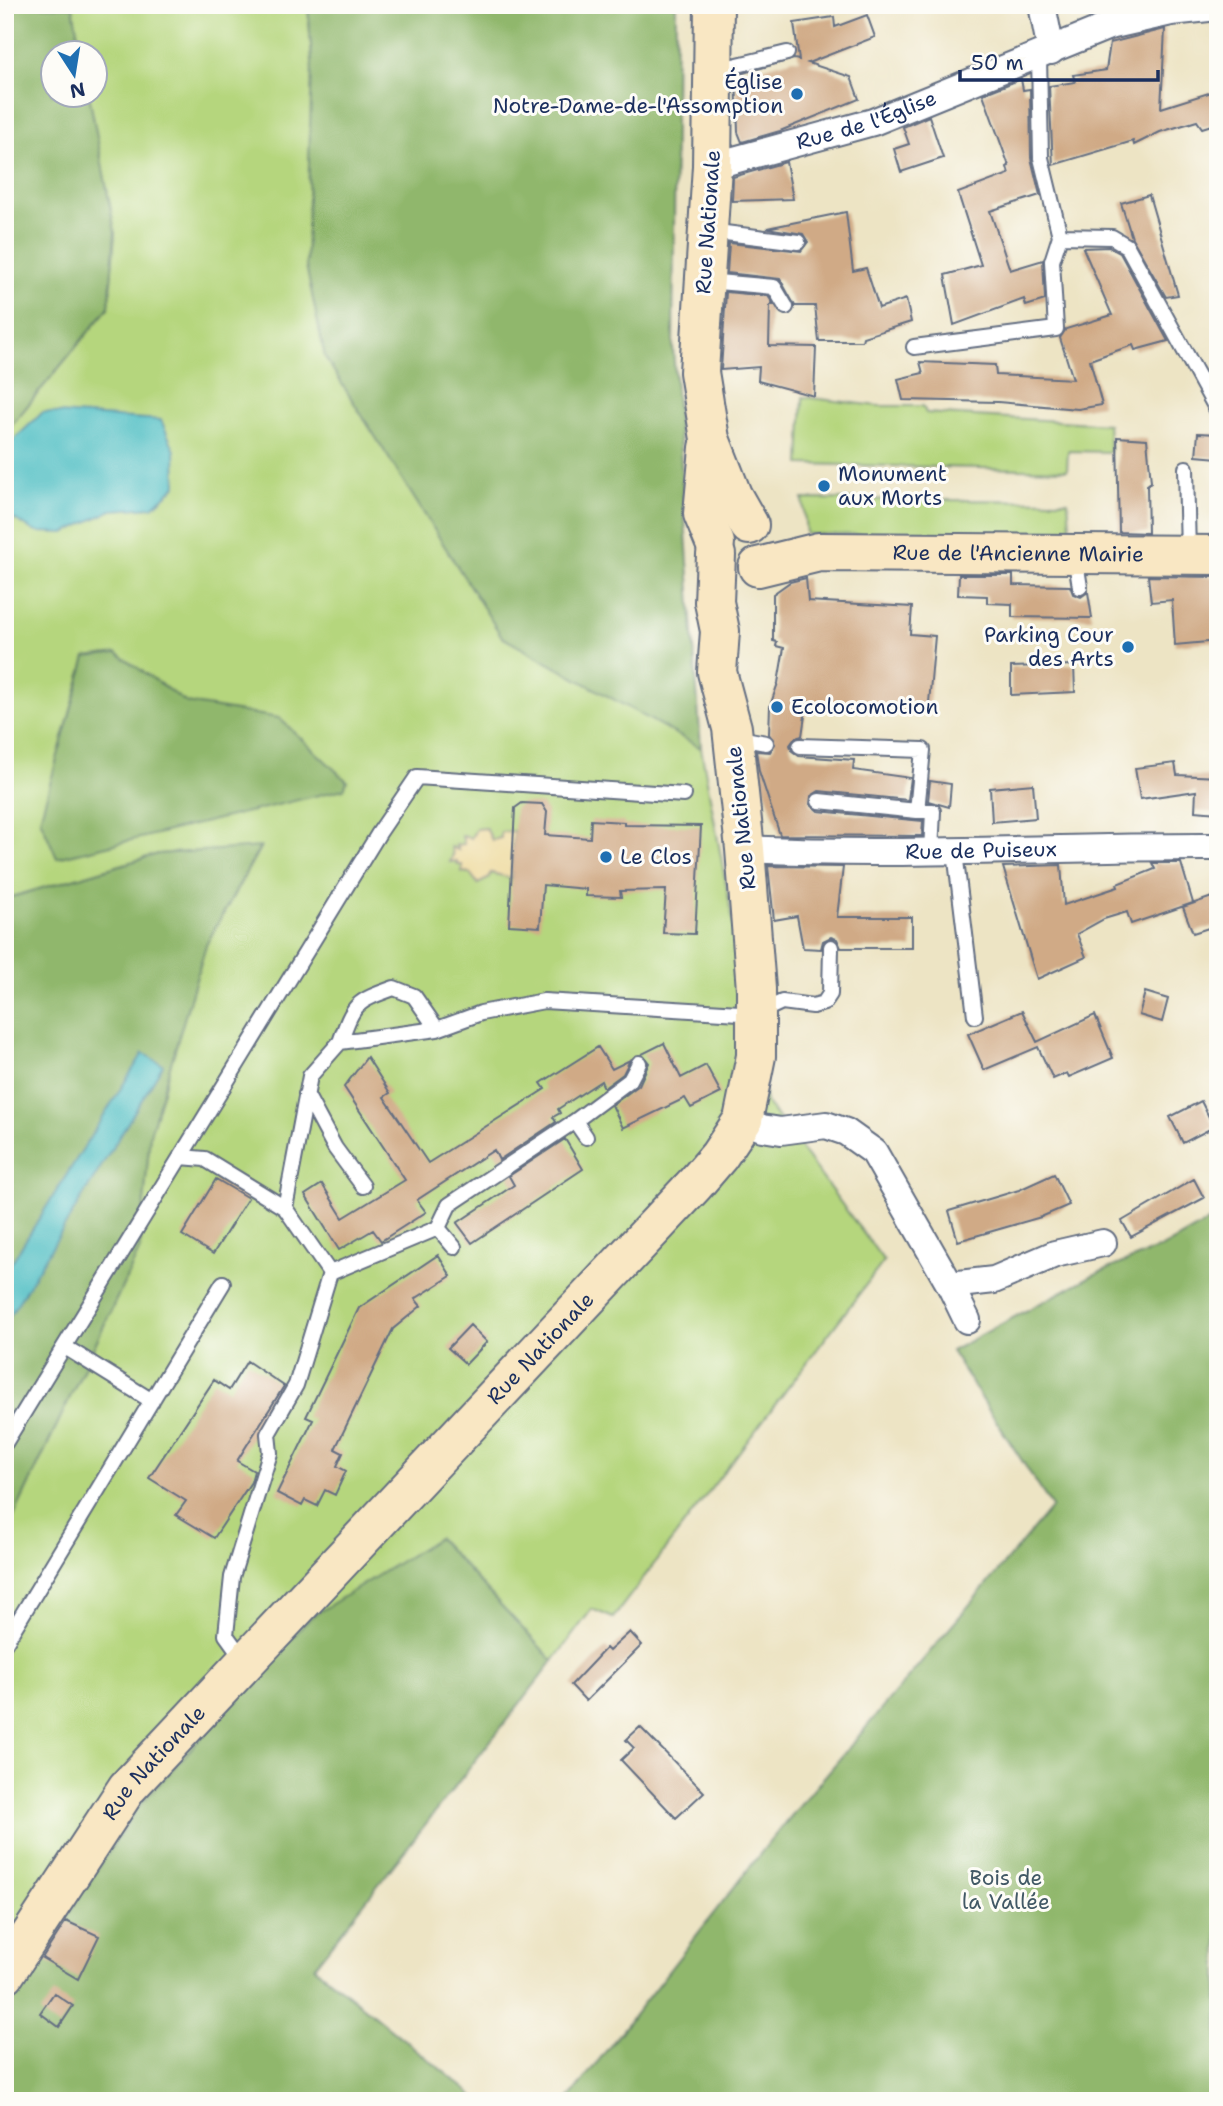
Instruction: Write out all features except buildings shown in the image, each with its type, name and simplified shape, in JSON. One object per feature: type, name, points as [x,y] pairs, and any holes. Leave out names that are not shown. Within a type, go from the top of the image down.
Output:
[{"type":"street","name":"Rue Nationale","points":[[13,1963],[127,1788],[695,1184],[719,1156],[743,1120],[756,1056],[756,1014],[745,849],[743,725],[717,672],[720,631],[714,602],[715,549],[703,514],[709,439],[699,372],[716,70],[714,5]]},
{"type":"street","points":[[1042,5],[1045,54]]},
{"type":"street","name":"Rue de l'Église","points":[[712,166],[873,122],[1109,26],[1171,12],[1218,7]]},
{"type":"street","name":"Rue Nationale","points":[[709,439],[732,495],[752,527]]},
{"type":"street","points":[[728,527],[752,527],[766,548],[754,570],[728,572],[715,549],[728,527]]},
{"type":"street","name":"Rue de l'Ancienne Mairie","points":[[752,527],[799,541],[819,552]]},
{"type":"street","name":"Rue de l'Ancienne Mairie","points":[[754,570],[819,552],[1089,558],[1203,555]]},
{"type":"street","name":"Rue Nationale","points":[[720,631],[754,570]]},
{"type":"street","name":"Rue de Puiseux","points":[[745,849],[943,852],[1101,846],[1218,848]]},
{"type":"street","points":[[743,1120],[762,1128],[781,1131],[826,1125],[846,1132],[874,1152],[967,1320]]},
{"type":"street","points":[[950,1285],[994,1280],[1055,1254],[1103,1243]]},
{"type":"lane","points":[[716,70],[787,53]]},
{"type":"lane","points":[[914,347],[1056,329],[1052,261],[1060,236],[1041,158],[1045,54]]},
{"type":"lane","points":[[707,231],[798,242]]},
{"type":"lane","points":[[1060,236],[1112,237],[1127,246],[1218,412]]},
{"type":"lane","points":[[704,281],[774,287],[786,307]]},
{"type":"lane","points":[[1186,468],[1203,555]]},
{"type":"lane","points":[[800,746],[923,750],[917,811]]},
{"type":"lane","points":[[5,1443],[379,833],[417,777],[684,795]]},
{"type":"lane","points":[[819,801],[933,811],[975,1016]]},
{"type":"lane","points":[[340,1042],[437,1029],[481,1013],[544,1001],[756,1014],[782,1002],[813,1006],[824,1003],[830,994],[831,947]]},
{"type":"lane","points":[[285,1208],[310,1076],[340,1042],[350,1013],[362,999],[394,988],[414,996],[437,1029]]},
{"type":"lane","points":[[330,1273],[438,1227],[449,1205],[575,1121],[630,1080],[639,1063]]},
{"type":"lane","points":[[306,1094],[335,1148],[363,1186]]},
{"type":"lane","points":[[575,1121],[586,1137]]},
{"type":"lane","points":[[181,1157],[205,1159],[285,1208],[330,1273]]},
{"type":"lane","points":[[438,1227],[454,1247]]},
{"type":"lane","points":[[245,1661],[226,1635],[232,1577],[268,1464],[268,1434],[296,1385],[330,1273]]},
{"type":"lane","points":[[5,1643],[223,1283]]},
{"type":"lane","points":[[65,1346],[152,1401]]},
{"type":"green space","points":[[5,5],[73,7],[79,38],[38,38],[38,108],[91,108],[115,232],[109,307],[5,433]]},
{"type":"green space","points":[[71,5],[308,5],[312,61],[502,637],[701,748],[766,1102],[884,1261],[613,1618],[592,1609],[553,1661],[438,1538],[137,1808],[5,2012],[5,1535],[140,1249],[150,1134],[206,945],[260,848],[158,854],[5,899],[5,433],[109,307],[115,232],[91,108],[108,108],[108,38],[78,38]]},
{"type":"green space","points":[[308,5],[676,5],[673,347],[701,748],[502,637],[325,357],[306,266],[312,61]]},
{"type":"green space","points":[[803,397],[878,406],[923,406],[926,413],[1108,424],[1110,452],[1068,451],[1067,470],[800,464]]},
{"type":"green space","points":[[803,499],[1068,501],[1071,537],[806,534]]},
{"type":"green space","points":[[117,653],[187,703],[279,718],[347,781],[344,789],[57,858],[40,819],[86,657]]},
{"type":"green space","points":[[260,847],[206,945],[150,1134],[140,1249],[5,1535],[5,899],[158,854]]},
{"type":"green space","name":"Bois de la Vallée","points":[[1218,1216],[1218,2101],[567,2101],[771,1840],[1052,1507],[951,1351],[1093,1275],[1167,1245]]},
{"type":"green space","points":[[438,1538],[553,1661],[314,1967],[480,2101],[5,2101],[5,2012],[137,1808],[311,1617]]},
{"type":"sand","points":[[486,828],[492,840],[501,838],[501,832],[514,831],[511,878],[491,873],[488,879],[478,884],[470,873],[462,872],[462,865],[457,865],[457,861],[450,862],[453,855],[451,847],[458,850],[456,845],[464,844],[462,836],[471,838],[476,829]]},
{"type":"water","points":[[43,412],[161,420],[175,451],[176,486],[153,507],[112,510],[65,533],[36,532],[6,514],[5,448]]},
{"type":"water","points":[[143,1053],[163,1065],[5,1324],[5,1273]]},
{"type":"place","name":"Église Notre-Dame-de-l'Assomption","points":[[797,94]]},
{"type":"place","name":"Monument aux Morts","points":[[824,486]]},
{"type":"place","name":"Parking Cour des Arts","points":[[1128,647]]},
{"type":"place","name":"Ecolocomotion","points":[[777,707]]},
{"type":"place","name":"Le Clos","points":[[606,857]]}]
